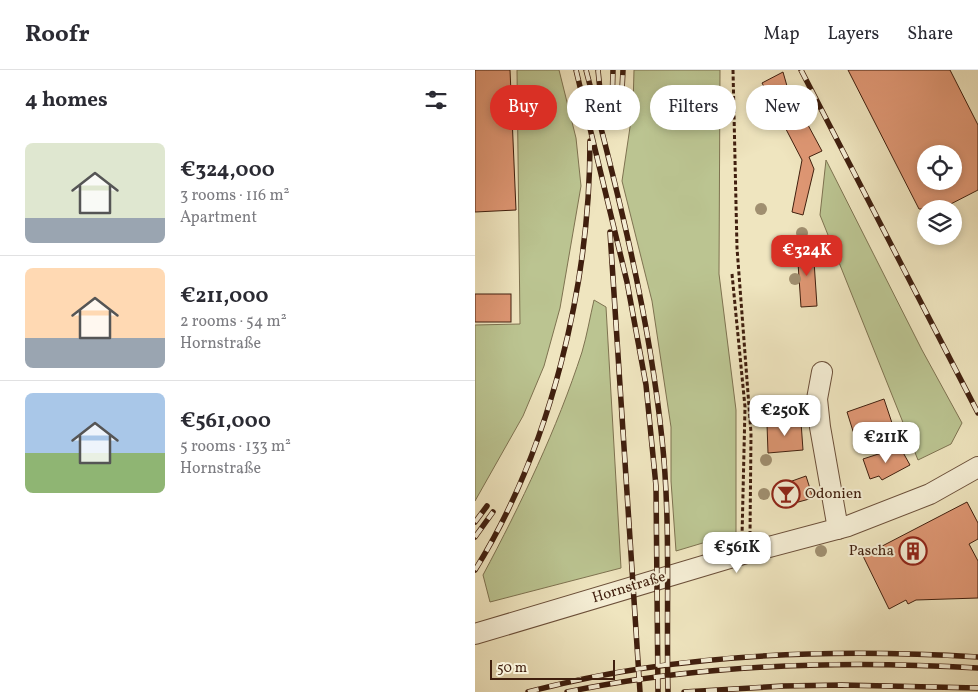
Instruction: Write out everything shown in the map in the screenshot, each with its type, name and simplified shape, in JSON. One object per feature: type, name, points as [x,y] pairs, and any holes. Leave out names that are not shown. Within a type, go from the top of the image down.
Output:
[{"type":"street","points":[[821,372],[817,399],[820,427],[838,528]]},
{"type":"street","name":"Hornstraße","points":[[475,634],[746,553],[838,528],[930,494],[978,468]]},
{"type":"path","points":[[733,70],[737,248],[751,434],[746,553]]},
{"type":"path","points":[[732,274],[745,407],[746,553]]},
{"type":"green space","points":[[517,70],[559,70],[567,102],[567,130],[574,130],[576,138],[581,186],[560,308],[544,366],[523,416],[475,501],[475,325],[520,324],[518,130],[557,130],[557,85],[517,85]]},
{"type":"green space","points":[[634,70],[720,70],[720,85],[650,85],[650,130],[720,130],[719,274],[736,410],[736,533],[676,551],[671,481],[671,427],[652,301],[622,181],[630,130],[640,130],[640,85],[634,85]]},
{"type":"green space","points":[[826,160],[922,350],[962,423],[951,444],[918,460],[820,215]]},
{"type":"green space","points":[[594,300],[606,307],[621,568],[490,602],[483,575],[550,438],[582,352]]},
{"type":"building","points":[[475,70],[510,70],[511,85],[490,85],[490,130],[513,130],[516,210],[475,212]]},
{"type":"building","points":[[848,70],[950,70],[978,125],[978,190],[959,200],[917,200],[917,205]]},
{"type":"building","points":[[783,72],[787,85],[763,85],[762,83]]},
{"type":"building","points":[[786,130],[811,130],[822,151],[809,157],[814,169],[803,215],[792,212],[802,160]]},
{"type":"building","points":[[813,246],[817,306],[801,307],[797,248]]},
{"type":"building","points":[[475,294],[511,294],[511,322],[475,322]]},
{"type":"building","points":[[884,399],[899,444],[858,447],[847,412]]},
{"type":"building","points":[[801,422],[803,450],[768,453],[767,424]]},
{"type":"building","points":[[900,447],[910,465],[882,480],[879,476],[870,479],[863,459]]},
{"type":"building","points":[[806,476],[813,498],[791,504],[786,486],[792,484],[792,481]]},
{"type":"building","name":"Pascha","points":[[967,502],[978,523],[978,539],[969,544],[978,561],[978,598],[916,600],[908,604],[906,600],[889,609],[863,556]]},
{"type":"railway","points":[[576,70],[627,282],[646,385],[656,486],[658,692]]},
{"type":"railway","points":[[586,70],[631,253],[641,299],[656,392],[665,471],[668,565],[668,692]]},
{"type":"railway","points":[[598,70],[600,85]]},
{"type":"railway","points":[[613,70],[613,85]]},
{"type":"railway","points":[[622,85],[623,70]]},
{"type":"railway","points":[[801,70],[978,413]]},
{"type":"railway","points":[[475,570],[502,522],[525,472],[545,418],[561,363],[574,307],[583,251],[590,141]]},
{"type":"railway","points":[[610,232],[640,692]]},
{"type":"railway","points":[[475,522],[487,506]]},
{"type":"railway","points":[[475,537],[493,512]]},
{"type":"railway","points":[[528,692],[583,679],[639,669],[751,656],[865,653],[978,657]]},
{"type":"railway","points":[[567,692],[669,675],[772,666],[875,664],[978,668]]},
{"type":"railway","points":[[684,692],[783,686],[842,685],[978,688]]},
{"type":"place","name":"Odonien","points":[[786,494]]},
{"type":"place","name":"Pascha","points":[[913,551]]}]
